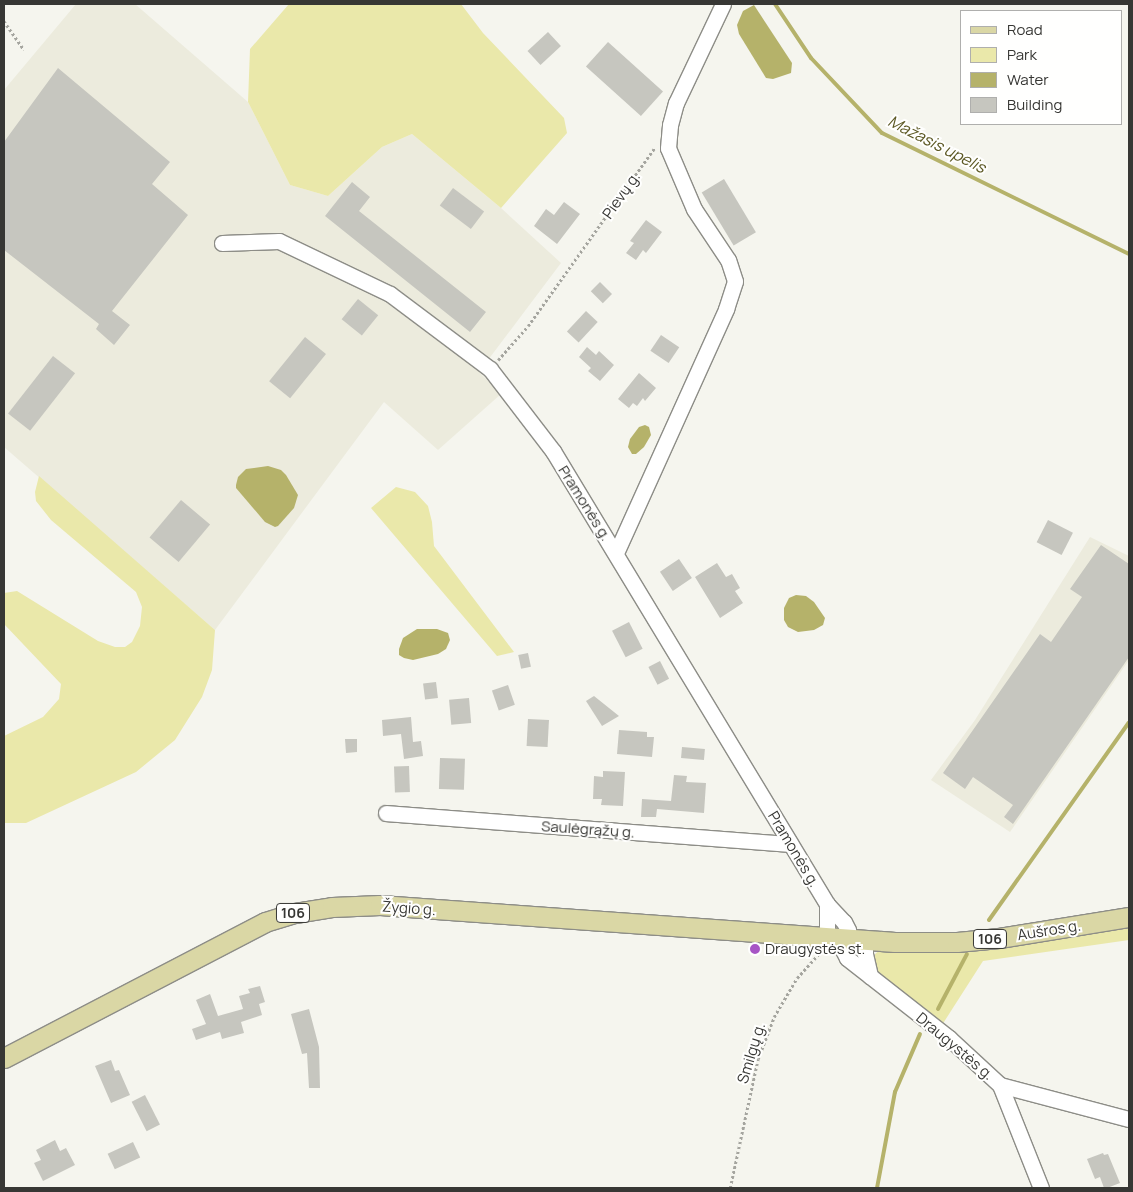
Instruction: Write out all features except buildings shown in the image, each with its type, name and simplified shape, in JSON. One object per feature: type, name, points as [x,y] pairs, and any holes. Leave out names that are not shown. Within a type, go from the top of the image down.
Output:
[{"type":"main road","name":"Žygio g.","points":[[4,1058],[265,922],[295,912],[332,907],[380,905],[846,940]]},
{"type":"main road","name":"Aušros g.","points":[[846,940],[957,942],[1059,929],[1129,916]]},
{"type":"street","points":[[616,553],[726,309],[735,281],[728,260],[694,209],[668,148],[670,125],[676,103],[723,4]]},
{"type":"street","name":"Pramonės g.","points":[[222,244],[279,240],[390,294],[490,369],[553,451],[827,904],[844,922],[848,930],[846,940]]},
{"type":"street","name":"Saulėgrąžų g.","points":[[386,813],[790,844]]},
{"type":"street","points":[[827,904],[846,940],[866,965],[870,976]]},
{"type":"street","name":"Draugystės g.","points":[[846,940],[843,950],[847,958],[949,1038],[1000,1085],[1042,1188]]},
{"type":"street","points":[[1000,1085],[1129,1118]]},
{"type":"path","points":[[4,21],[24,50]]},
{"type":"path","name":"Pievų g.","points":[[490,369],[528,326],[670,125]]},
{"type":"path","name":"Smilgų g.","points":[[730,1188],[758,1059],[774,1017],[797,978],[816,958],[846,940]]},
{"type":"shaded area","points":[[76,4],[135,4],[248,102],[290,185],[328,196],[382,147],[412,134],[501,208],[561,263],[479,372],[501,394],[438,450],[384,402],[215,630],[4,447],[4,90]]},
{"type":"shaded area","points":[[1090,537],[1129,556],[1129,660],[1010,832],[931,780],[975,720]]},
{"type":"green space","points":[[289,4],[461,4],[483,33],[564,118],[567,133],[501,208],[412,134],[382,147],[328,196],[290,185],[248,102],[250,49]]},
{"type":"green space","points":[[39,476],[215,630],[212,670],[202,697],[175,740],[136,772],[26,823],[4,823],[4,736],[43,717],[59,699],[61,684],[4,624],[4,593],[17,591],[98,641],[115,647],[125,647],[132,642],[140,626],[142,607],[136,592],[51,520],[36,501],[35,492]]},
{"type":"green space","points":[[396,487],[415,492],[428,506],[432,522],[434,546],[514,652],[497,656],[371,508]]},
{"type":"green space","points":[[1129,926],[1129,940],[983,961],[942,1025],[876,972],[874,966],[875,954],[880,950]]},
{"type":"water","points":[[754,5],[792,63],[791,73],[773,79],[766,78],[739,34],[737,25],[743,11]]},
{"type":"water","points":[[645,425],[649,427],[651,435],[644,447],[636,454],[632,454],[628,447],[630,439],[639,427]]},
{"type":"water","points":[[268,466],[281,470],[298,495],[294,508],[275,527],[265,522],[236,488],[238,477],[246,469]]},
{"type":"water","points":[[796,595],[806,596],[814,602],[825,618],[823,625],[814,630],[798,632],[788,627],[784,620],[784,608],[789,598]]},
{"type":"water","points":[[417,629],[437,629],[448,633],[450,640],[446,649],[438,654],[413,660],[399,655],[403,638]]},
{"type":"waterway","name":"Mažasis upelis","points":[[775,4],[811,58],[882,133],[1129,254]]},
{"type":"waterway","points":[[989,920],[1129,722]]},
{"type":"waterway","points":[[938,1009],[967,954]]},
{"type":"waterway","points":[[877,1188],[895,1092],[920,1034]]},
{"type":"place","name":"Draugystės st.","points":[[755,949]]}]
